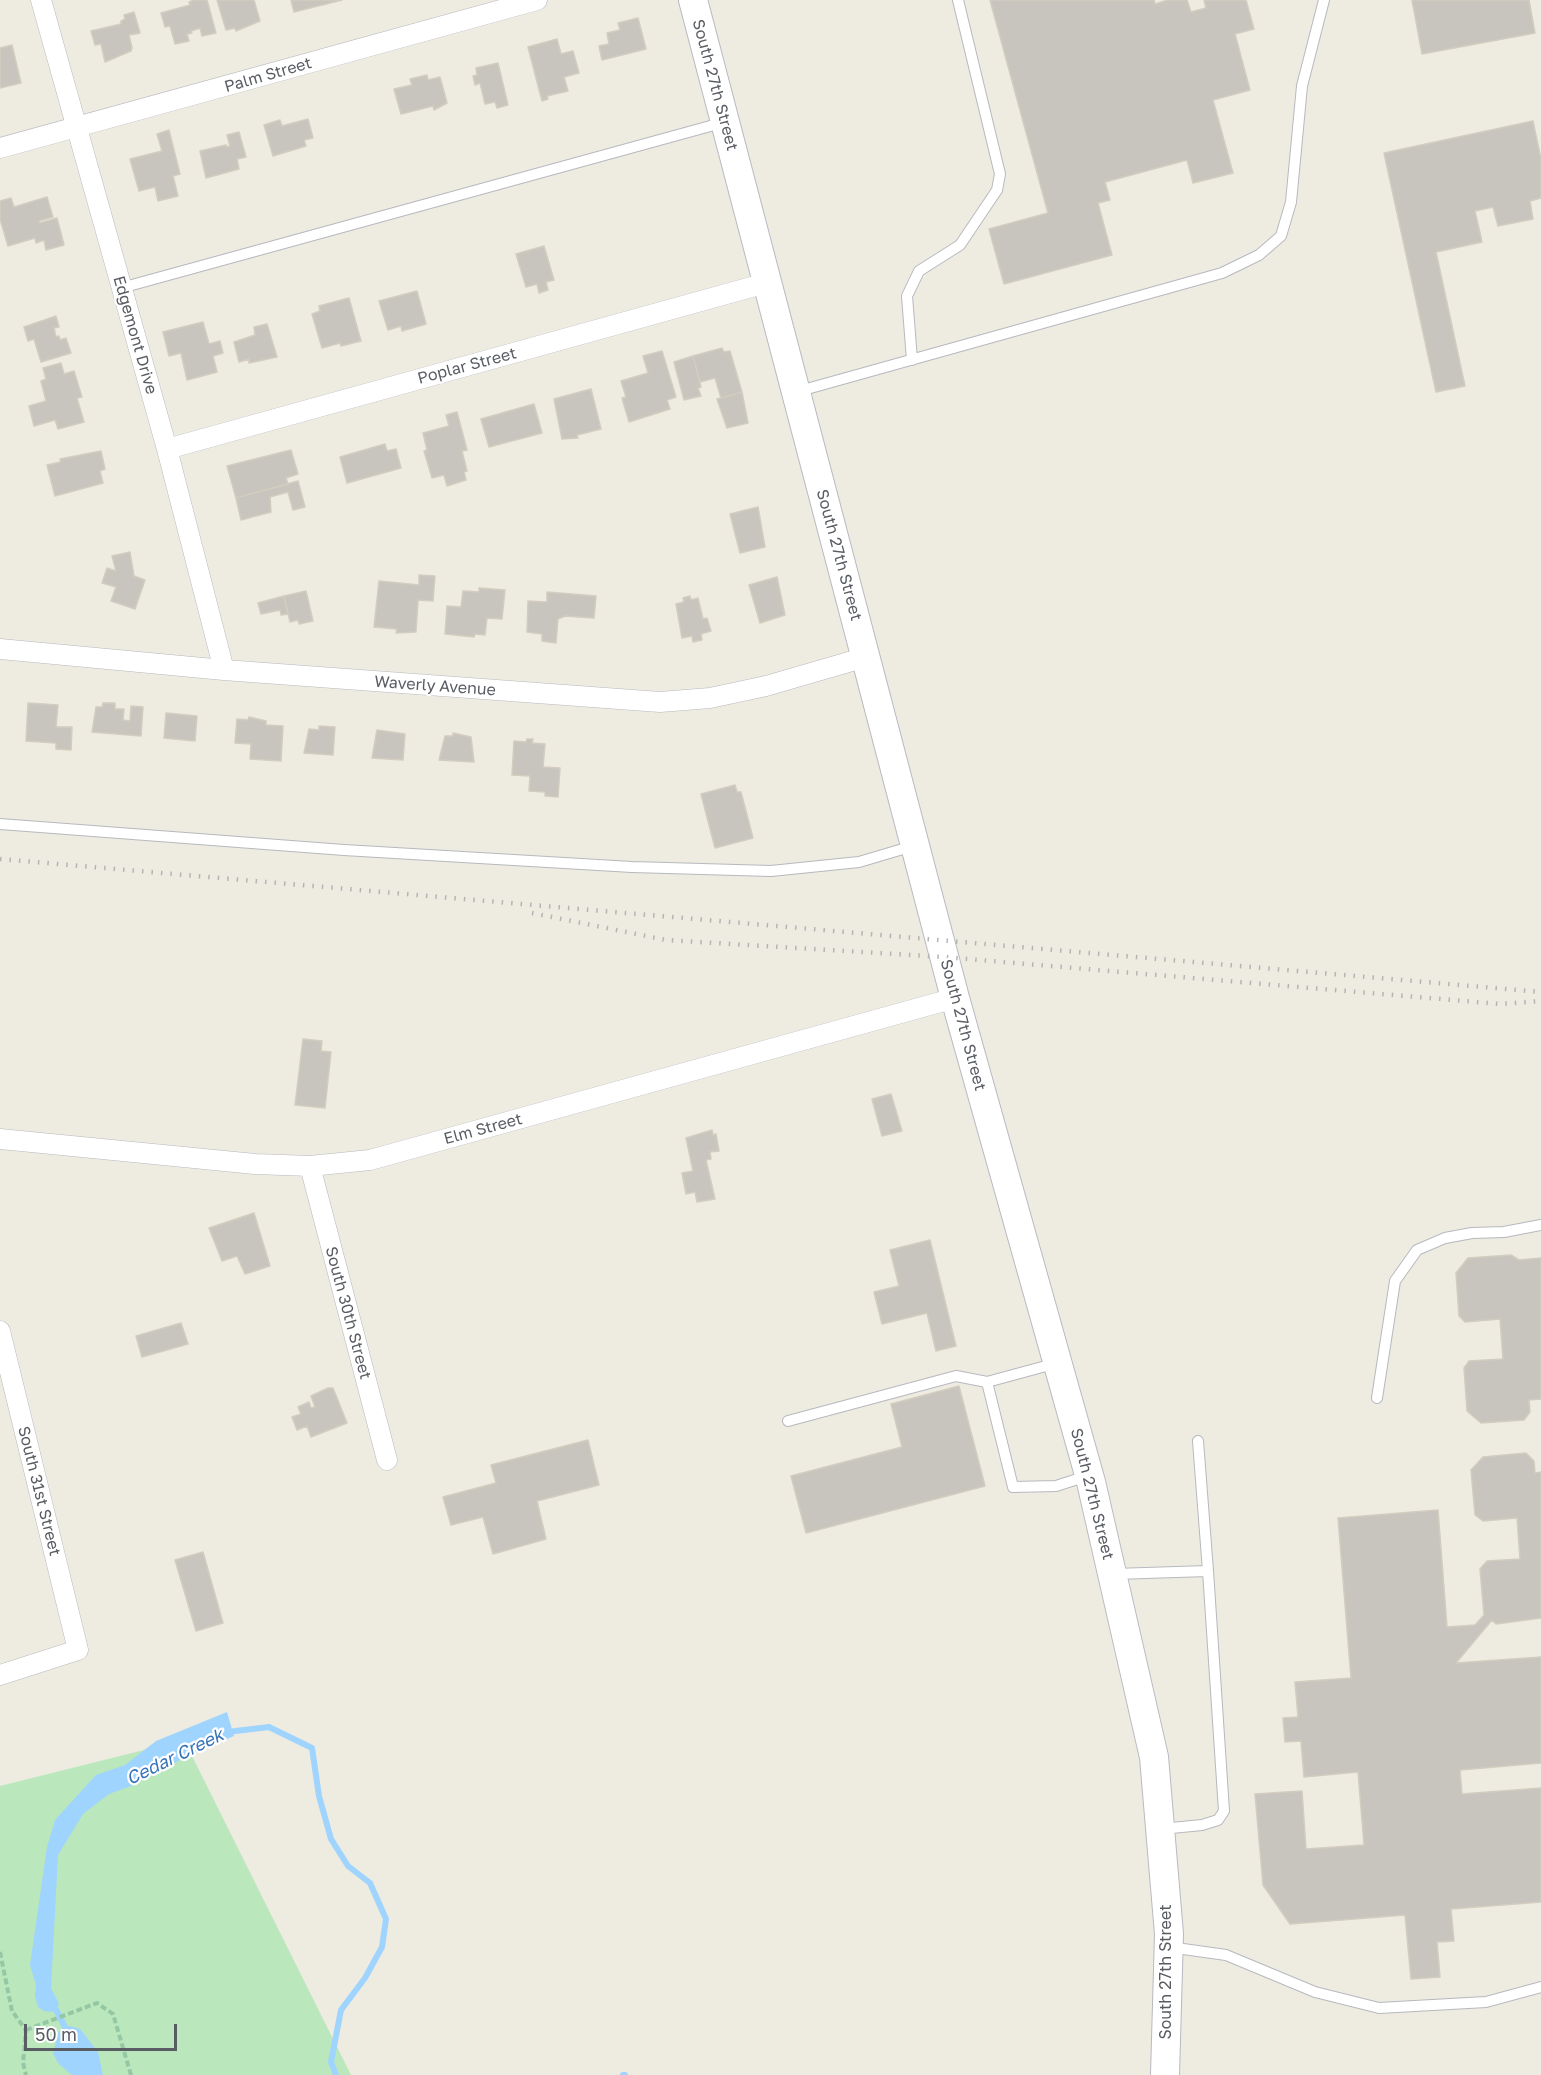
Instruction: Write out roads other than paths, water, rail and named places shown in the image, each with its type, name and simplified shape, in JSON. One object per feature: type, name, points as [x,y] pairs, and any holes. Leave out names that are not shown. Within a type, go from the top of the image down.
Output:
[{"type":"main road","name":"South 27th Street","points":[[693,0],[955,998],[1089,1475],[1154,1757],[1169,1947],[1166,2068]]},
{"type":"street","name":"Edgemont Drive","points":[[41,0],[75,128],[167,449],[224,670]]},
{"type":"street","name":"Palm Street","points":[[0,148],[537,0]]},
{"type":"street","name":"Poplar Street","points":[[167,449],[766,283]]},
{"type":"street","name":"Waverly Avenue","points":[[0,649],[224,670],[660,702],[710,698],[766,686],[866,657]]},
{"type":"street","name":"Elm Street","points":[[0,1139],[255,1164],[310,1166],[370,1160],[955,998]]},
{"type":"street","name":"South 30th Street","points":[[310,1166],[387,1460]]},
{"type":"street","name":"South 31st Street","points":[[0,1331],[78,1650],[0,1675]]},
{"type":"lane","points":[[912,360],[907,296],[919,271],[960,245],[997,190],[1000,174],[958,0]]},
{"type":"lane","points":[[795,392],[1222,273],[1267,249],[1281,236],[1291,201],[1302,86],[1324,0]]},
{"type":"lane","points":[[121,288],[725,122]]},
{"type":"lane","points":[[0,824],[344,850],[632,867],[771,871],[860,862],[915,845]]},
{"type":"lane","points":[[1377,1398],[1395,1281],[1418,1250],[1445,1238],[1472,1233],[1504,1232],[1541,1225]]},
{"type":"lane","points":[[788,1421],[956,1376],[987,1382],[1057,1363]]},
{"type":"lane","points":[[987,1382],[1013,1487],[1056,1486],[1089,1475]]},
{"type":"lane","points":[[1160,1829],[1202,1825],[1218,1820],[1224,1811],[1198,1441]]},
{"type":"lane","points":[[1112,1574],[1208,1570]]},
{"type":"lane","points":[[1169,1947],[1226,1955],[1315,1992],[1379,2008],[1486,2002],[1541,1987]]},
{"type":"water","points":[[227,1712],[234,1736],[195,1752],[131,1786],[109,1794],[83,1814],[58,1855],[51,1988],[59,2004],[52,2012],[44,2011],[38,2007],[35,1996],[36,1985],[30,1965],[47,1847],[55,1820],[96,1775],[125,1765],[156,1741]]},
{"type":"water","points":[[70,2026],[80,2029],[98,2052],[103,2075],[72,2075],[59,2064],[53,2054],[59,2031]]},
{"type":"waterway","name":"Cedar Creek","points":[[227,1732],[269,1727],[312,1748],[319,1796],[331,1839],[348,1866],[370,1883],[386,1919],[382,1947],[365,1978],[341,2010],[331,2062],[336,2075]]},
{"type":"waterway","name":"Cedar Creek","points":[[52,2002],[68,2033]]},
{"type":"railway","points":[[0,859],[1541,992]]},
{"type":"railway","points":[[532,913],[666,940],[944,957],[1500,1004],[1541,1001]]}]
